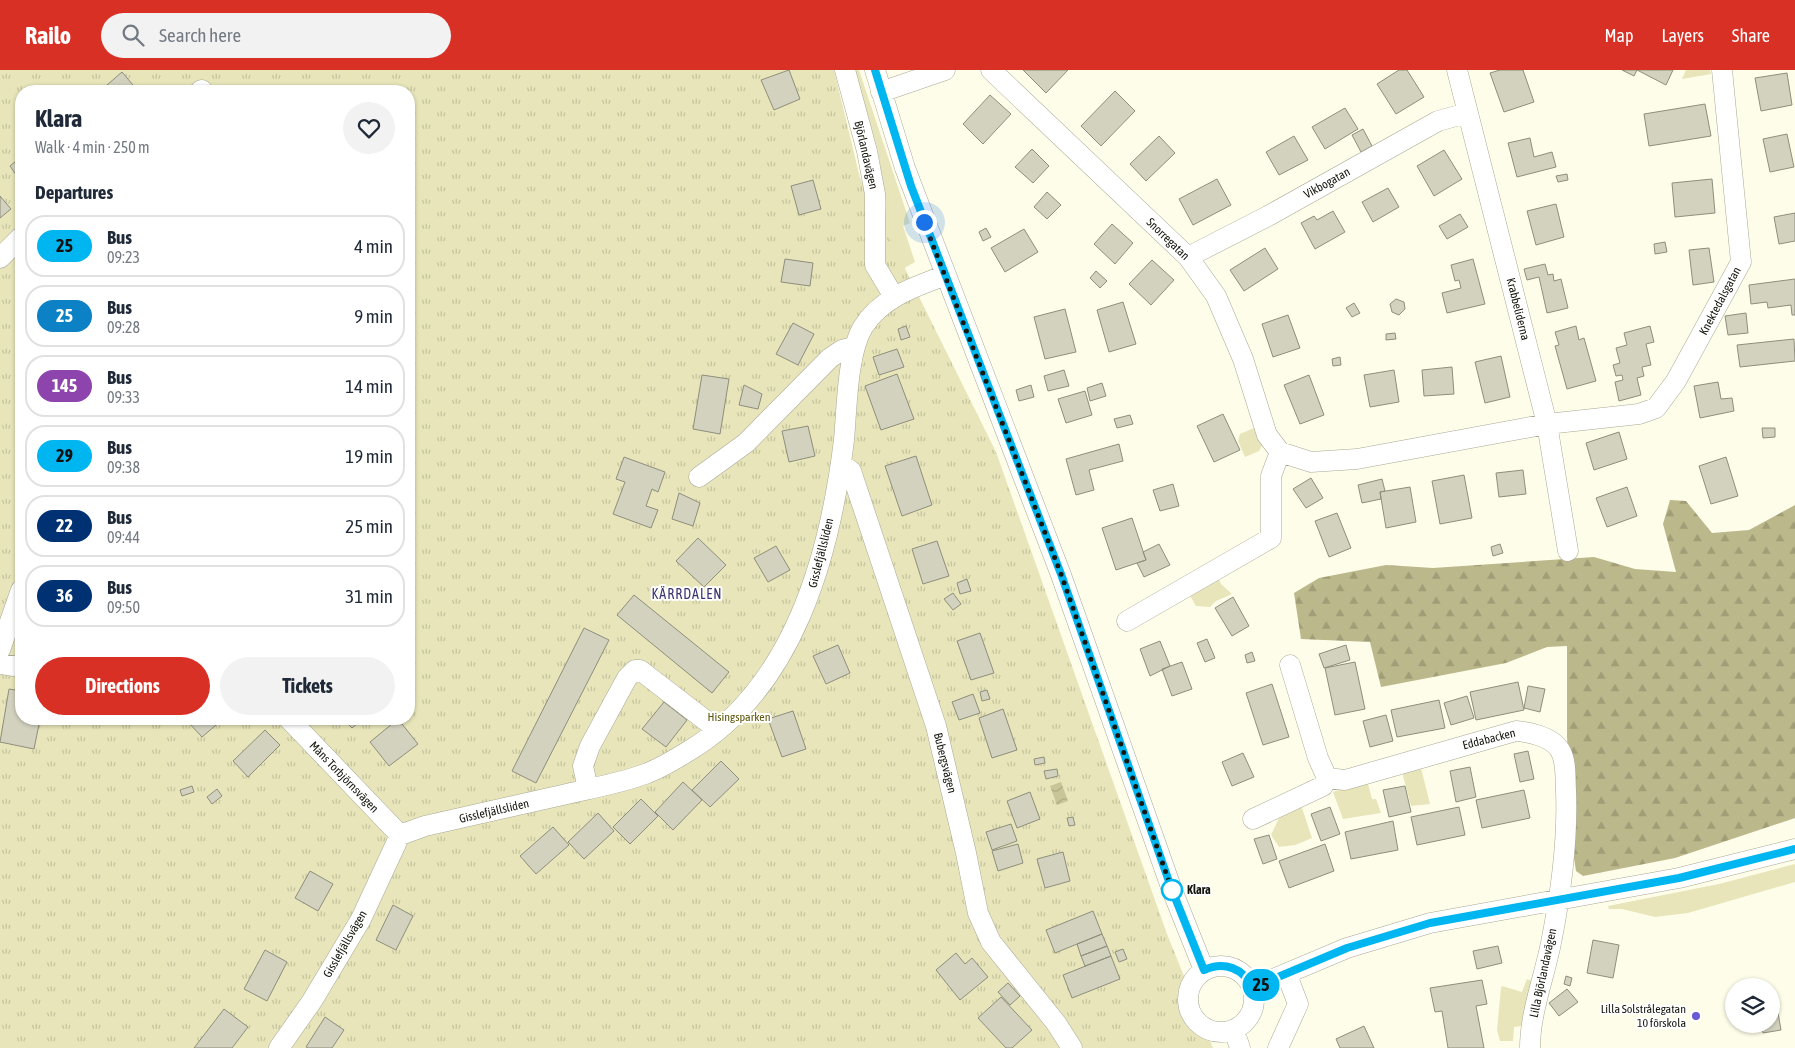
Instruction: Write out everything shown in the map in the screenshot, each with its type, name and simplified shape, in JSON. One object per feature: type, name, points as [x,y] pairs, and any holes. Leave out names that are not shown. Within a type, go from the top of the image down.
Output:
[{"type":"street","name":"Björlandavägen","points":[[845,70],[867,151],[875,194],[875,265],[894,297]]},
{"type":"street","points":[[875,70],[905,168],[944,276],[1061,574],[1172,890],[1204,970]]},
{"type":"street","points":[[881,92],[945,70]]},
{"type":"street","name":"Snorregatan","points":[[991,70],[1188,257],[1216,296],[1243,359],[1267,435],[1280,452]]},
{"type":"street","name":"Krabbeliderna","points":[[1457,70],[1547,424],[1568,551]]},
{"type":"street","name":"Knektedalsgatan","points":[[1547,424],[1639,414],[1656,408],[1676,381],[1741,262],[1722,70]]},
{"type":"street","name":"Vikbogatan","points":[[1188,257],[1268,216],[1438,122],[1467,113]]},
{"type":"street","points":[[0,258],[15,244]]},
{"type":"street","name":"Gisslefjällsliden","points":[[400,835],[425,826],[645,774],[688,752],[740,711],[759,686],[801,615],[811,593],[823,552],[841,464],[854,347],[864,326],[886,302],[944,276]]},
{"type":"street","points":[[699,477],[746,442],[830,358],[842,350],[854,347]]},
{"type":"street","points":[[1127,621],[1273,544],[1271,476],[1280,452],[1298,459],[1326,462],[1357,459],[1547,424]]},
{"type":"street","name":"Bubergsvägen","points":[[841,464],[851,471],[936,726],[978,913],[991,942],[1056,1023],[1072,1048]]},
{"type":"street","points":[[0,650],[15,607]]},
{"type":"street","points":[[0,664],[15,666]]},
{"type":"street","points":[[1253,819],[1323,786],[1327,778],[1318,758],[1290,665]]},
{"type":"street","points":[[588,789],[583,766],[590,746],[622,686],[635,670],[640,670],[718,730]]},
{"type":"street","name":"Måns Torbjörnsvägen","points":[[294,725],[400,835]]},
{"type":"street","name":"Eddabacken","points":[[1327,778],[1345,780],[1516,731],[1530,732],[1551,742],[1560,748],[1564,760],[1566,807],[1562,875],[1558,898]]},
{"type":"street","name":"Gisslefjällsvägen","points":[[279,1048],[312,1001],[361,919],[400,835]]},
{"type":"street","points":[[1252,988],[1287,975],[1347,948],[1430,923],[1558,898],[1679,878],[1795,849]]},
{"type":"street","name":"Lilla Björlandavägen","points":[[1530,1048],[1534,1013],[1558,898]]},
{"type":"street","points":[[1219,966],[1234,968],[1246,978],[1252,988],[1254,1003],[1251,1014],[1237,1039],[1207,1030],[1191,1014],[1188,1006],[1188,992],[1194,979],[1204,970],[1219,966]]},
{"type":"street","points":[[1278,1048],[1298,1004],[1287,975]]},
{"type":"green space","name":"Hisingsparken","points":[[0,70],[834,70],[860,178],[996,452],[1167,934],[1213,1048],[0,1048]]},
{"type":"green space","points":[[855,70],[859,70],[910,223],[903,226],[915,262],[897,272],[882,251],[886,202],[878,151]]},
{"type":"green space","points":[[1686,70],[1710,70],[1711,74],[1682,79]]},
{"type":"green space","points":[[1254,428],[1262,445],[1259,451],[1245,457],[1238,441],[1240,434]]},
{"type":"green space","points":[[1670,500],[1686,501],[1712,533],[1749,530],[1795,505],[1795,818],[1675,858],[1583,876],[1576,871],[1574,858],[1567,737],[1567,646],[1547,647],[1506,663],[1381,687],[1370,642],[1301,639],[1294,593],[1319,578],[1386,565],[1433,568],[1594,557],[1635,569],[1676,572],[1663,524]]},
{"type":"green space","points":[[1217,575],[1221,584],[1232,594],[1216,601],[1210,607],[1196,606],[1189,594]]},
{"type":"green space","points":[[1421,768],[1430,804],[1411,806],[1402,772]]},
{"type":"green space","points":[[1367,780],[1372,799],[1376,799],[1381,813],[1343,819],[1333,792]]},
{"type":"green space","points":[[1301,805],[1312,838],[1295,845],[1279,847],[1271,835],[1281,814]]},
{"type":"green space","points":[[1795,864],[1795,882],[1688,913],[1655,917],[1622,909],[1609,909],[1608,906],[1719,884]]},
{"type":"green space","points":[[1527,979],[1532,981],[1522,1026],[1514,1027],[1513,1041],[1500,1041],[1497,1030],[1501,988],[1502,986],[1522,992]]},
{"type":"water","points":[[1061,782],[1068,801],[1057,805],[1050,786]]},
{"type":"building","points":[[789,70],[800,99],[774,110],[761,80]]},
{"type":"building","points":[[1023,70],[1068,70],[1046,93]]},
{"type":"building","points":[[1399,70],[1407,70],[1424,97],[1396,114],[1377,84]]},
{"type":"building","points":[[1500,70],[1523,70],[1534,102],[1504,112],[1490,73]]},
{"type":"building","points":[[1622,70],[1637,70],[1634,76]]},
{"type":"building","points":[[1637,70],[1673,70],[1666,85]]},
{"type":"building","points":[[122,72],[133,85],[107,85]]},
{"type":"building","points":[[1787,73],[1792,105],[1761,111],[1755,78]]},
{"type":"building","points":[[1115,91],[1135,111],[1101,146],[1081,126]]},
{"type":"building","points":[[990,95],[1011,114],[983,144],[963,124]]},
{"type":"building","points":[[1705,104],[1711,136],[1649,146],[1644,114]]},
{"type":"building","points":[[1345,108],[1358,129],[1325,149],[1312,127]]},
{"type":"building","points":[[1363,129],[1372,146],[1361,152],[1352,135]]},
{"type":"building","points":[[1787,134],[1794,167],[1770,172],[1763,139]]},
{"type":"building","points":[[1159,136],[1175,153],[1146,181],[1130,164]]},
{"type":"building","points":[[1294,136],[1308,160],[1279,175],[1266,152]]},
{"type":"building","points":[[1530,138],[1534,157],[1552,152],[1556,167],[1517,177],[1508,143]]},
{"type":"building","points":[[1032,149],[1049,166],[1033,183],[1015,167]]},
{"type":"building","points":[[1444,150],[1462,179],[1434,196],[1417,166]]},
{"type":"building","points":[[15,162],[15,173],[10,166]]},
{"type":"building","points":[[1567,174],[1568,180],[1558,182],[1556,176]]},
{"type":"building","points":[[1217,179],[1231,205],[1193,225],[1179,199]]},
{"type":"building","points":[[1712,179],[1715,213],[1675,217],[1672,183]]},
{"type":"building","points":[[813,180],[821,209],[799,215],[791,186]]},
{"type":"building","points":[[1388,188],[1399,207],[1373,222],[1362,202]]},
{"type":"building","points":[[1047,192],[1061,205],[1047,219],[1034,207]]},
{"type":"building","points":[[0,196],[11,209],[0,218]]},
{"type":"building","points":[[1556,204],[1564,237],[1536,245],[1527,211]]},
{"type":"building","points":[[1333,211],[1345,232],[1315,249],[1301,223],[1314,216],[1317,220]]},
{"type":"building","points":[[1795,213],[1795,241],[1779,244],[1774,217]]},
{"type":"building","points":[[1460,214],[1468,227],[1447,239],[1439,226]]},
{"type":"building","points":[[1112,224],[1133,243],[1115,264],[1094,244]]},
{"type":"building","points":[[986,228],[991,237],[983,241],[979,232]]},
{"type":"building","points":[[1024,229],[1038,252],[1005,272],[991,248]]},
{"type":"building","points":[[1665,242],[1667,252],[1655,254],[1654,244]]},
{"type":"building","points":[[1265,248],[1278,269],[1244,291],[1230,270]]},
{"type":"building","points":[[1709,248],[1714,282],[1693,285],[1689,250]]},
{"type":"building","points":[[785,259],[813,263],[810,286],[781,282]]},
{"type":"building","points":[[1473,259],[1485,304],[1447,313],[1442,293],[1461,288],[1459,280],[1455,281],[1451,265]]},
{"type":"building","points":[[1152,260],[1174,280],[1151,305],[1129,284]]},
{"type":"building","points":[[1545,264],[1548,275],[1553,274],[1554,281],[1561,279],[1568,308],[1547,313],[1539,277],[1527,280],[1524,269]]},
{"type":"building","points":[[1096,271],[1107,281],[1100,288],[1090,278]]},
{"type":"building","points":[[1795,279],[1795,315],[1792,315],[1791,305],[1768,308],[1767,302],[1751,304],[1749,285]]},
{"type":"building","points":[[1396,299],[1404,302],[1405,309],[1399,315],[1392,312],[1390,304]]},
{"type":"building","points":[[1123,302],[1136,344],[1109,352],[1097,310]]},
{"type":"building","points":[[1354,303],[1360,313],[1352,317],[1346,308]]},
{"type":"building","points":[[1065,309],[1076,352],[1045,359],[1034,317]]},
{"type":"building","points":[[1746,313],[1748,333],[1728,335],[1725,316]]},
{"type":"building","points":[[1288,315],[1300,348],[1273,357],[1262,324]]},
{"type":"building","points":[[793,323],[814,334],[798,365],[776,354]]},
{"type":"building","points":[[906,326],[910,337],[901,340],[898,329]]},
{"type":"building","points":[[1576,326],[1579,340],[1584,338],[1596,381],[1567,389],[1555,346],[1559,345],[1555,332]]},
{"type":"building","points":[[1650,326],[1654,342],[1646,344],[1651,365],[1642,367],[1644,376],[1637,378],[1641,395],[1619,401],[1615,382],[1623,380],[1622,375],[1616,376],[1613,365],[1620,363],[1616,348],[1627,345],[1624,333]]},
{"type":"building","points":[[1395,333],[1396,339],[1386,340],[1386,334]]},
{"type":"building","points":[[1794,339],[1795,361],[1740,367],[1737,345]]},
{"type":"building","points":[[897,349],[904,367],[879,375],[873,357]]},
{"type":"building","points":[[1501,356],[1510,397],[1485,403],[1475,362]]},
{"type":"building","points":[[1340,357],[1341,365],[1333,366],[1332,359]]},
{"type":"building","points":[[1452,367],[1454,394],[1424,396],[1422,370]]},
{"type":"building","points":[[1064,370],[1069,386],[1048,391],[1044,376]]},
{"type":"building","points":[[1394,370],[1399,402],[1370,407],[1364,375]]},
{"type":"building","points":[[897,374],[914,419],[881,430],[865,386]]},
{"type":"building","points":[[702,375],[729,379],[720,434],[693,429]]},
{"type":"building","points":[[1309,375],[1324,415],[1300,424],[1284,385]]},
{"type":"building","points":[[1718,382],[1721,399],[1732,398],[1734,411],[1700,418],[1694,386]]},
{"type":"building","points":[[1102,383],[1106,396],[1090,401],[1087,388]]},
{"type":"building","points":[[744,385],[762,394],[758,409],[739,405]]},
{"type":"building","points":[[1031,385],[1034,397],[1019,401],[1016,390]]},
{"type":"building","points":[[1085,391],[1092,415],[1066,423],[1058,399]]},
{"type":"building","points":[[1223,414],[1240,450],[1214,462],[1197,426]]},
{"type":"building","points":[[1130,415],[1133,424],[1117,428],[1114,419]]},
{"type":"building","points":[[808,426],[815,456],[789,462],[782,431]]},
{"type":"building","points":[[1762,428],[1775,428],[1775,437],[1763,438]]},
{"type":"building","points":[[1619,432],[1627,459],[1594,470],[1586,443]]},
{"type":"building","points":[[1119,444],[1123,461],[1089,470],[1094,490],[1076,495],[1066,459]]},
{"type":"building","points":[[916,456],[932,505],[902,516],[885,466]]},
{"type":"building","points":[[624,457],[665,472],[658,492],[652,489],[646,506],[658,510],[651,528],[613,514],[625,482],[616,479]]},
{"type":"building","points":[[1726,457],[1738,496],[1711,504],[1699,466]]},
{"type":"building","points":[[1523,470],[1526,494],[1499,497],[1496,473]]},
{"type":"building","points":[[1464,475],[1472,518],[1440,524],[1432,481]]},
{"type":"building","points":[[1311,478],[1323,498],[1306,508],[1293,489]]},
{"type":"building","points":[[1382,479],[1385,491],[1380,492],[1381,499],[1362,503],[1358,485]]},
{"type":"building","points":[[1173,484],[1179,506],[1160,511],[1153,490]]},
{"type":"building","points":[[1410,487],[1416,522],[1386,528],[1380,492]]},
{"type":"building","points":[[1627,487],[1637,516],[1607,527],[1596,498]]},
{"type":"building","points":[[679,493],[700,503],[693,526],[672,519]]},
{"type":"building","points":[[1337,513],[1351,548],[1329,557],[1315,521]]},
{"type":"building","points":[[1132,518],[1146,560],[1116,570],[1102,528]]},
{"type":"building","points":[[698,538],[726,565],[704,587],[676,561]]},
{"type":"building","points":[[937,541],[949,576],[923,584],[912,549]]},
{"type":"building","points":[[1159,544],[1170,565],[1144,577],[1137,563],[1146,560],[1143,552]]},
{"type":"building","points":[[1500,544],[1503,553],[1493,556],[1491,547]]},
{"type":"building","points":[[776,546],[790,570],[768,582],[754,558]]},
{"type":"building","points":[[967,579],[971,591],[960,594],[957,583]]},
{"type":"building","points":[[953,593],[961,604],[953,610],[944,599]]},
{"type":"building","points":[[634,595],[729,672],[712,693],[617,615]]},
{"type":"building","points":[[1233,597],[1249,626],[1232,636],[1215,608]]},
{"type":"building","points":[[584,628],[609,640],[536,783],[512,771]]},
{"type":"building","points":[[980,633],[994,673],[971,680],[957,641]]},
{"type":"building","points":[[1207,639],[1215,658],[1205,662],[1197,643]]},
{"type":"building","points":[[1160,641],[1170,666],[1150,676],[1140,649]]},
{"type":"building","points":[[838,645],[850,673],[826,684],[813,656]]},
{"type":"building","points":[[1346,645],[1350,660],[1324,668],[1319,654]]},
{"type":"building","points":[[1252,652],[1255,661],[1247,663],[1245,655]]},
{"type":"building","points":[[1182,662],[1192,689],[1172,696],[1162,669]]},
{"type":"building","points":[[1355,662],[1365,709],[1335,715],[1325,668]]},
{"type":"building","points":[[1518,682],[1524,710],[1476,720],[1470,692]]},
{"type":"building","points":[[1272,684],[1289,737],[1263,745],[1246,693]]},
{"type":"building","points":[[1528,686],[1545,689],[1540,712],[1524,708]]},
{"type":"building","points":[[9,689],[15,690],[15,725],[39,725],[34,749],[0,742]]},
{"type":"building","points":[[987,690],[990,699],[982,701],[980,692]]},
{"type":"building","points":[[973,694],[980,713],[959,720],[952,702]]},
{"type":"building","points":[[1467,696],[1474,718],[1451,725],[1444,703]]},
{"type":"building","points":[[1439,700],[1445,728],[1397,737],[1391,710]]},
{"type":"building","points":[[664,702],[687,720],[666,747],[642,729]]},
{"type":"building","points":[[1003,709],[1017,750],[992,758],[979,718]]},
{"type":"building","points":[[793,711],[806,749],[782,757],[768,719]]},
{"type":"building","points":[[1386,715],[1393,741],[1370,747],[1363,721]]},
{"type":"building","points":[[191,725],[216,725],[202,737]]},
{"type":"building","points":[[391,725],[403,725],[418,744],[389,766],[370,742]]},
{"type":"building","points":[[265,730],[280,745],[248,777],[233,761]]},
{"type":"building","points":[[1528,751],[1534,779],[1520,782],[1514,754]]},
{"type":"building","points":[[1243,753],[1254,777],[1232,786],[1222,762]]},
{"type":"building","points":[[1044,757],[1045,763],[1035,765],[1034,759]]},
{"type":"building","points":[[721,761],[739,779],[710,807],[692,790]]},
{"type":"building","points":[[1470,767],[1476,797],[1456,802],[1450,771]]},
{"type":"building","points":[[1057,769],[1058,776],[1046,779],[1044,771]]},
{"type":"building","points":[[683,782],[702,800],[673,830],[655,812]]},
{"type":"building","points":[[192,786],[194,792],[182,796],[180,790]]},
{"type":"building","points":[[1405,786],[1411,812],[1389,817],[1383,790]]},
{"type":"building","points":[[217,789],[222,796],[212,804],[207,797]]},
{"type":"building","points":[[1524,790],[1530,818],[1482,828],[1476,800]]},
{"type":"building","points":[[1030,792],[1040,819],[1017,828],[1007,801]]},
{"type":"building","points":[[641,799],[658,816],[630,844],[613,827]]},
{"type":"building","points":[[1330,807],[1340,834],[1321,841],[1311,814]]},
{"type":"building","points":[[1459,807],[1465,835],[1417,845],[1411,817]]},
{"type":"building","points":[[598,813],[614,831],[584,859],[568,842]]},
{"type":"building","points":[[1073,817],[1075,825],[1069,826],[1067,818]]},
{"type":"building","points":[[1393,821],[1398,850],[1351,859],[1345,832]]},
{"type":"building","points":[[1011,824],[1017,841],[992,850],[986,832]]},
{"type":"building","points":[[553,827],[569,845],[536,874],[520,856]]},
{"type":"building","points":[[1269,835],[1277,859],[1263,864],[1254,839]]},
{"type":"building","points":[[1018,844],[1023,863],[998,871],[992,851]]},
{"type":"building","points":[[1325,844],[1334,871],[1289,888],[1279,861]]},
{"type":"building","points":[[1063,852],[1070,881],[1045,888],[1037,859]]},
{"type":"building","points":[[310,871],[333,884],[318,911],[295,898]]},
{"type":"building","points":[[393,905],[413,916],[396,950],[376,940]]},
{"type":"building","points":[[1093,911],[1102,934],[1055,953],[1046,930]]},
{"type":"building","points":[[1102,934],[1107,946],[1081,956],[1077,944]]},
{"type":"building","points":[[1593,940],[1619,945],[1613,978],[1587,973]]},
{"type":"building","points":[[1107,946],[1111,956],[1085,966],[1081,956]]},
{"type":"building","points":[[1498,946],[1502,963],[1477,969],[1473,951]]},
{"type":"building","points":[[1123,949],[1127,959],[1119,962],[1115,952]]},
{"type":"building","points":[[265,950],[287,962],[267,1001],[244,989]]},
{"type":"building","points":[[956,953],[965,964],[972,958],[988,977],[960,1000],[936,970]]},
{"type":"building","points":[[1111,956],[1120,979],[1072,998],[1063,975]]},
{"type":"building","points":[[1566,976],[1572,978],[1570,986],[1564,984]]},
{"type":"building","points":[[1482,980],[1487,1004],[1476,1006],[1484,1048],[1448,1048],[1442,1011],[1435,1012],[1430,988]]},
{"type":"building","points":[[1008,983],[1020,996],[1010,1005],[998,992]]},
{"type":"building","points":[[1567,989],[1578,1002],[1559,1016],[1549,1003]]},
{"type":"building","points":[[1001,997],[1032,1030],[1012,1048],[1006,1048],[978,1018]]},
{"type":"building","points":[[224,1009],[248,1027],[232,1048],[194,1048]]},
{"type":"building","points":[[325,1017],[344,1030],[332,1048],[306,1047]]},
{"type":"building","points":[[1364,1026],[1374,1048],[1340,1048],[1336,1039]]},
{"type":"bus line","name":"25","points":[[875,70],[911,186],[944,276],[1061,574],[1172,890],[1204,970],[1219,966],[1234,968],[1243,974],[1252,988],[1287,975],[1347,948],[1430,923],[1558,898],[1679,878],[1743,864],[1795,849]]},
{"type":"place","name":"Klara","points":[[1172,890]]},
{"type":"place","name":"Lilla Solstrålegatan 10 förskola","points":[[1696,1016]]},
{"type":"district","name":"KÄRRDALEN","points":[[687,594]]},
{"type":"route","points":[[924,222],[1061,574],[1172,890]]}]
